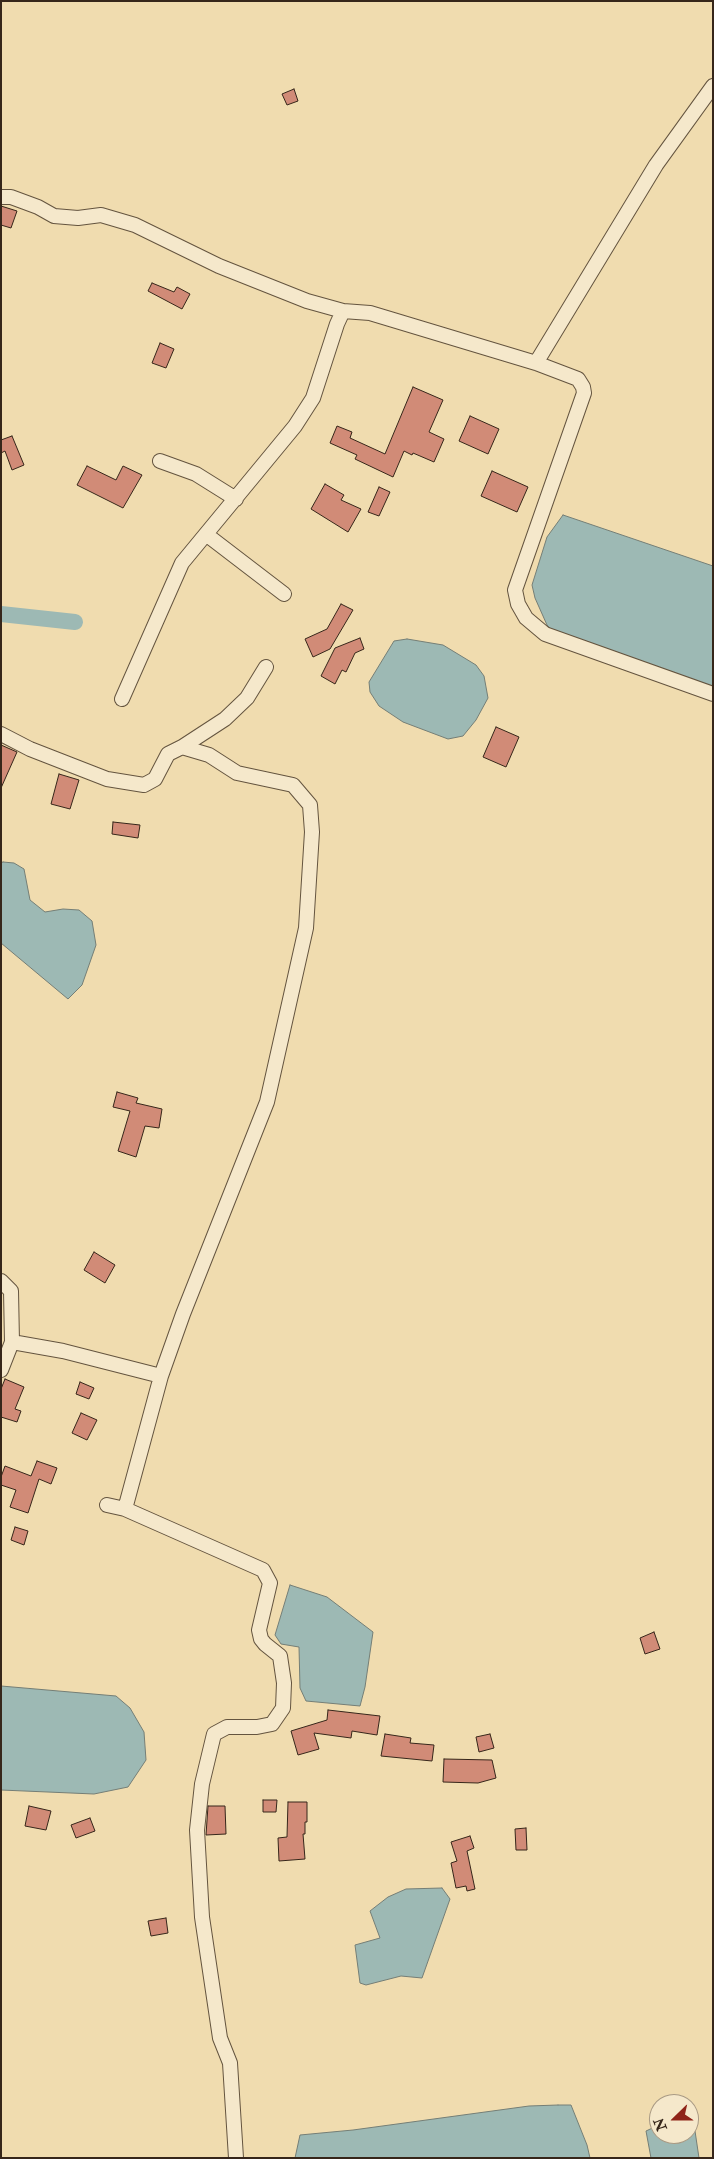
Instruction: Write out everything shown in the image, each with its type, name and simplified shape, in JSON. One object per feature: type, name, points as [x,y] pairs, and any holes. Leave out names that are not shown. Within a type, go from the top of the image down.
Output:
[{"type":"street","points":[[536,363],[656,165],[713,86]]},
{"type":"street","points":[[1,197],[11,197],[38,207],[54,216],[78,218],[101,215],[135,224],[219,266],[307,302],[343,311],[378,315],[536,363],[578,379],[584,387],[584,393],[515,590],[518,604],[526,618],[545,634],[713,694]]},
{"type":"street","points":[[122,699],[182,563],[295,426],[313,398],[343,311]]},
{"type":"street","points":[[160,460],[196,474],[236,499]]},
{"type":"street","points":[[207,534],[284,594]]},
{"type":"street","points":[[1,734],[30,750],[107,779],[144,785],[154,779],[168,754],[225,719],[246,698],[266,668]]},
{"type":"street","points":[[125,1509],[161,1376],[183,1314],[267,1102],[306,928],[312,832],[310,805],[293,785],[237,773],[209,755],[182,747]]},
{"type":"street","points":[[1,1281],[11,1291],[12,1342],[1,1370]]},
{"type":"street","points":[[12,1342],[63,1351],[161,1376]]},
{"type":"street","points":[[107,1505],[125,1509],[263,1570],[270,1583],[259,1630],[261,1639],[265,1644],[280,1656],[284,1682],[283,1708],[272,1724],[257,1727],[227,1727],[214,1734],[202,1784],[198,1830],[202,1917],[220,2038],[230,2063],[236,2158]]},
{"type":"water","points":[[563,515],[713,566],[713,690],[560,638],[547,625],[535,598],[532,585],[547,537]]},
{"type":"water","points":[[407,639],[443,645],[476,665],[484,676],[488,698],[476,720],[463,736],[448,739],[403,722],[379,706],[370,692],[369,682],[394,641]]},
{"type":"water","points":[[1,863],[14,863],[24,869],[30,900],[45,912],[63,909],[79,910],[92,921],[96,945],[82,985],[68,999],[1,943]]},
{"type":"water","points":[[290,1585],[327,1597],[373,1632],[365,1687],[360,1706],[306,1701],[300,1688],[299,1647],[281,1644],[275,1635]]},
{"type":"water","points":[[1,1686],[116,1696],[130,1708],[144,1732],[146,1760],[128,1787],[94,1794],[1,1790]]},
{"type":"water","points":[[442,1888],[450,1899],[422,1978],[401,1976],[366,1985],[360,1983],[355,1945],[380,1938],[370,1911],[388,1897],[406,1889]]},
{"type":"water","points":[[571,2105],[587,2145],[590,2158],[295,2158],[300,2135],[353,2130],[529,2106]]},
{"type":"water","points":[[649,2130],[649,2144],[697,2144],[699,2158],[651,2158],[646,2131]]},
{"type":"building","points":[[294,89],[298,101],[287,105],[282,94]]},
{"type":"building","points":[[1,206],[17,211],[11,228],[1,225]]},
{"type":"building","points":[[152,283],[174,292],[177,287],[190,294],[182,309],[148,291]]},
{"type":"building","points":[[160,343],[174,349],[166,368],[152,363]]},
{"type":"building","points":[[413,387],[443,400],[429,432],[444,439],[434,462],[404,451],[393,477],[355,459],[357,455],[330,443],[337,426],[352,432],[350,438],[385,454]]},
{"type":"building","points":[[470,416],[499,429],[488,454],[459,441]]},
{"type":"building","points":[[12,436],[24,465],[12,470],[5,451],[1,453],[1,440]]},
{"type":"building","points":[[87,466],[116,480],[123,466],[142,475],[123,508],[77,485]]},
{"type":"building","points":[[492,471],[528,487],[517,512],[481,496]]},
{"type":"building","points":[[325,484],[344,495],[341,500],[361,509],[348,532],[311,509]]},
{"type":"building","points":[[379,487],[390,492],[379,516],[368,512]]},
{"type":"building","points":[[341,604],[353,610],[330,649],[313,657],[305,639],[327,629]]},
{"type":"building","points":[[360,638],[364,649],[355,653],[346,672],[342,670],[335,684],[321,676],[335,648]]},
{"type":"building","points":[[496,727],[519,737],[506,767],[483,757]]},
{"type":"building","points":[[1,745],[17,752],[1,788]]},
{"type":"building","points":[[59,774],[79,780],[70,809],[51,804]]},
{"type":"building","points":[[113,822],[140,825],[138,838],[112,834]]},
{"type":"building","points":[[117,1092],[138,1098],[136,1103],[162,1109],[159,1128],[145,1126],[136,1157],[118,1151],[130,1111],[113,1107]]},
{"type":"building","points":[[94,1252],[115,1265],[105,1283],[84,1270]]},
{"type":"building","points":[[5,1379],[24,1387],[15,1409],[21,1411],[17,1422],[1,1417],[1,1389]]},
{"type":"building","points":[[80,1382],[94,1388],[89,1399],[76,1394]]},
{"type":"building","points":[[81,1413],[97,1420],[87,1440],[72,1433]]},
{"type":"building","points":[[37,1461],[57,1468],[51,1484],[39,1479],[28,1513],[10,1507],[16,1490],[1,1485],[1,1477],[5,1466],[31,1476]]},
{"type":"building","points":[[15,1527],[28,1531],[24,1545],[11,1540]]},
{"type":"building","points":[[654,1632],[660,1649],[645,1654],[640,1638]]},
{"type":"building","points":[[328,1710],[380,1716],[377,1735],[352,1731],[351,1738],[314,1733],[319,1749],[298,1755],[291,1731],[327,1720]]},
{"type":"building","points":[[385,1734],[411,1738],[410,1743],[434,1745],[432,1761],[381,1756]]},
{"type":"building","points":[[490,1734],[494,1748],[479,1752],[476,1737]]},
{"type":"building","points":[[444,1759],[492,1760],[496,1778],[478,1783],[443,1782]]},
{"type":"building","points":[[263,1800],[277,1800],[276,1812],[263,1812]]},
{"type":"building","points":[[288,1802],[307,1802],[307,1822],[305,1822],[305,1834],[303,1834],[305,1859],[279,1861],[278,1838],[287,1837]]},
{"type":"building","points":[[29,1806],[51,1811],[46,1830],[25,1826]]},
{"type":"building","points":[[208,1806],[225,1806],[226,1834],[206,1835]]},
{"type":"building","points":[[90,1818],[95,1831],[76,1838],[71,1825]]},
{"type":"building","points":[[526,1828],[527,1850],[516,1850],[515,1829]]},
{"type":"building","points":[[470,1836],[474,1848],[467,1851],[475,1889],[467,1891],[466,1886],[456,1888],[451,1863],[457,1861],[451,1842]]},
{"type":"building","points":[[166,1918],[168,1933],[151,1936],[148,1921]]},
{"type":"waterway","points":[[1,614],[75,622]]}]
